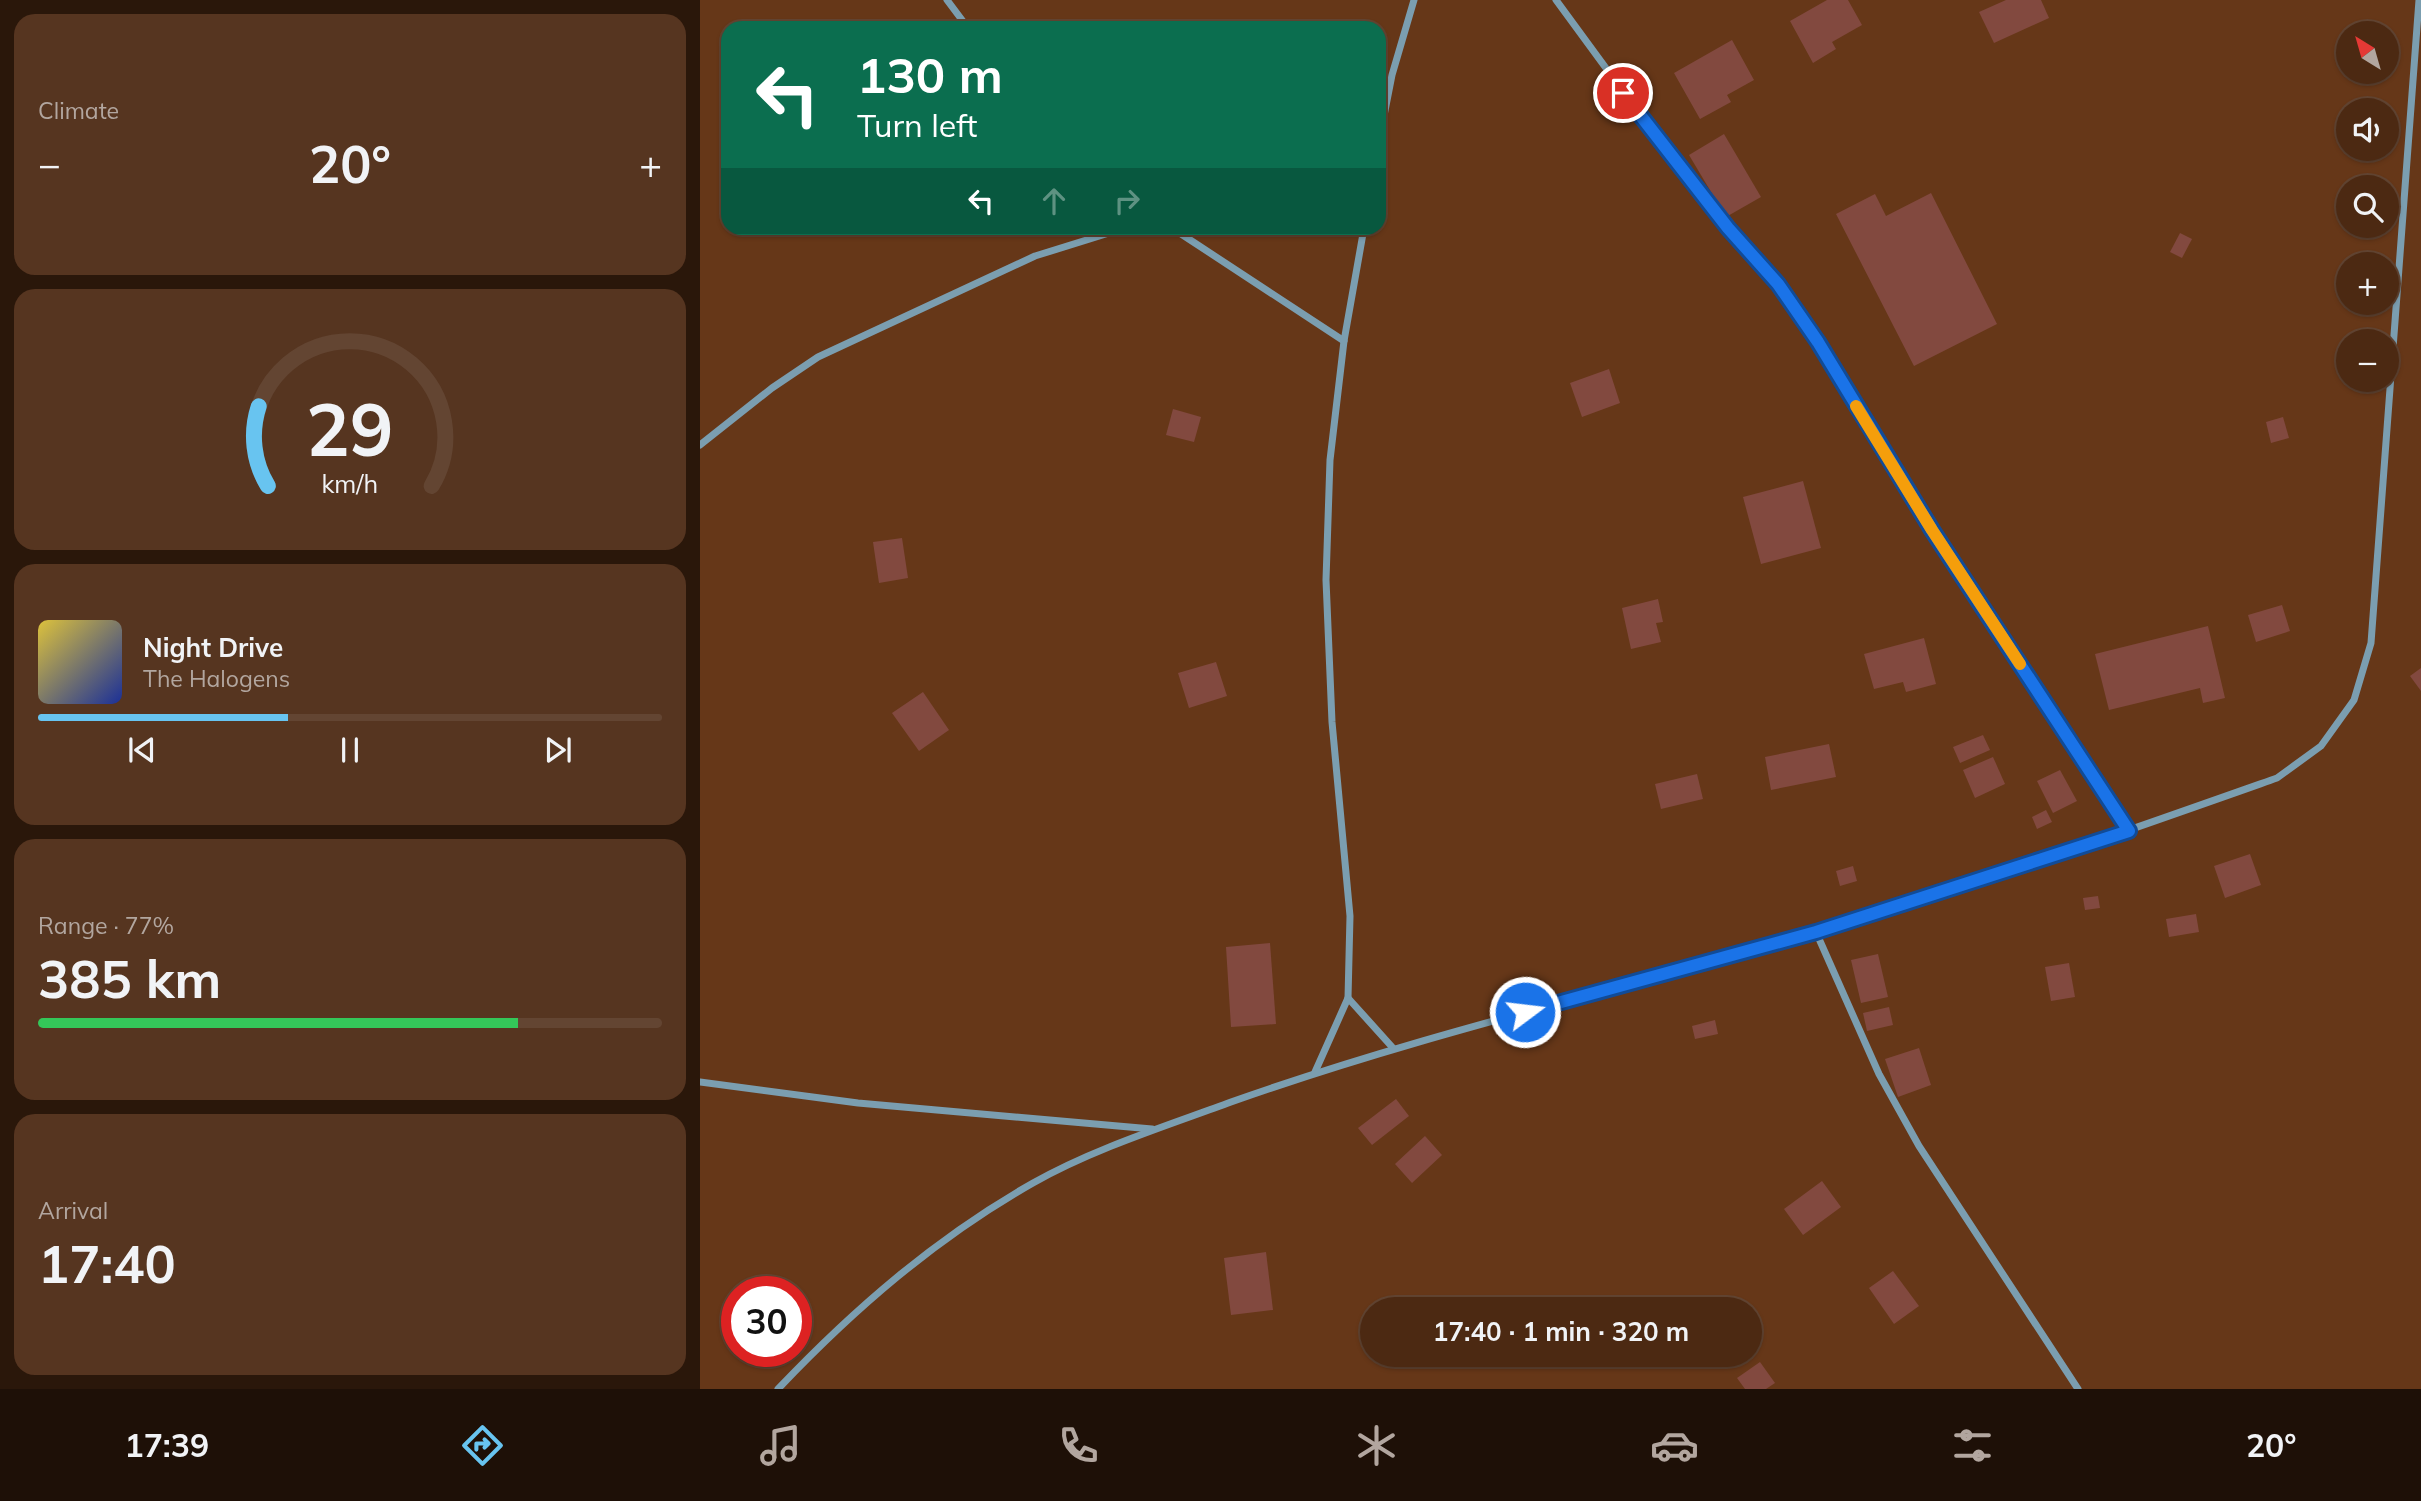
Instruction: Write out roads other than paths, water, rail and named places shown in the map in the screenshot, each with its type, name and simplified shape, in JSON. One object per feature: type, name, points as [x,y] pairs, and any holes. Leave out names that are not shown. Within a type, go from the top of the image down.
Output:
[{"type":"street","points":[[947,0],[963,21]]},
{"type":"street","points":[[1386,105],[1414,0]]},
{"type":"street","points":[[1556,0],[1666,150],[1778,284],[1818,342],[1932,530],[2129,831]]},
{"type":"street","points":[[778,1389],[842,1322],[934,1246],[1035,1182],[1154,1129],[1315,1072],[1393,1048],[1816,932],[2129,831],[2277,778],[2321,746],[2354,701],[2371,643],[2419,0]]},
{"type":"street","points":[[700,445],[772,387],[818,357],[1035,256],[1102,235]]},
{"type":"street","points":[[1183,235],[1344,341]]},
{"type":"street","points":[[1315,1072],[1348,998],[1350,916],[1332,722],[1326,580],[1329,460],[1344,341],[1363,235]]},
{"type":"street","points":[[1816,932],[1878,1074],[1919,1146],[2078,1389]]},
{"type":"street","points":[[1348,998],[1393,1048]]},
{"type":"street","points":[[700,1082],[858,1103],[1154,1129]]}]
